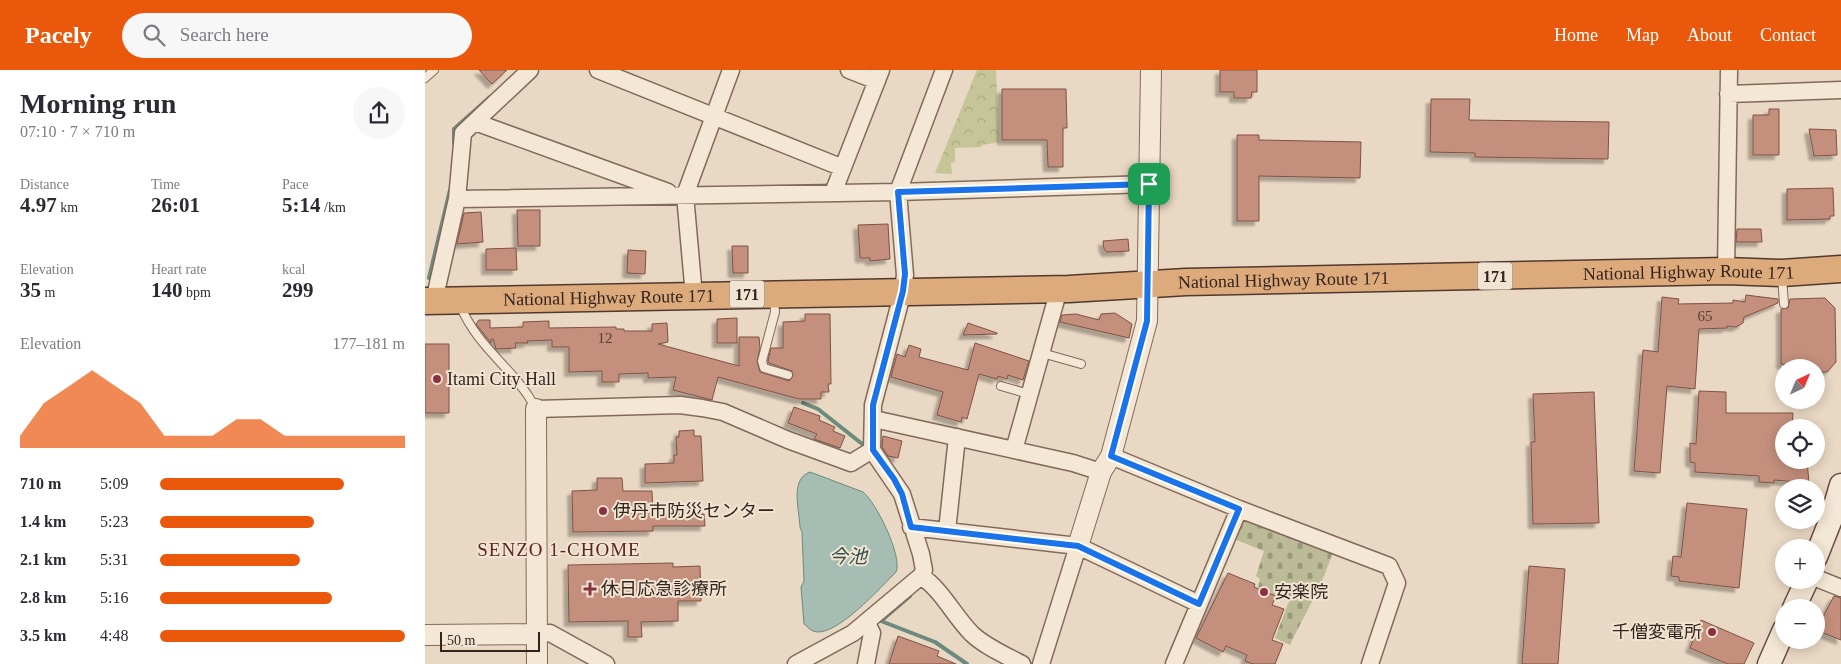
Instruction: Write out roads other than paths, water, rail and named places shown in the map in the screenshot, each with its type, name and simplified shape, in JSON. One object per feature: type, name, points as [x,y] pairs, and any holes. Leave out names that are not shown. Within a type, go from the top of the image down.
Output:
[{"type":"highway","name":"National Highway Route 171","points":[[439,301],[1059,289],[1148,284],[1726,272],[1781,273],[1841,269]]},
{"type":"main road","points":[[1823,539],[1841,485]]},
{"type":"main road","points":[[1769,664],[1776,649]]},
{"type":"street","points":[[439,301],[457,199],[463,133],[530,70]]},
{"type":"street","points":[[598,70],[843,168]]},
{"type":"street","points":[[694,296],[681,195],[731,70]]},
{"type":"street","points":[[833,193],[879,76],[849,70]]},
{"type":"street","points":[[796,664],[838,642],[867,623],[921,576],[924,570],[921,554],[902,494],[894,479],[873,450],[873,405],[903,291],[905,274],[898,192],[944,70]]},
{"type":"street","points":[[1041,664],[1106,464],[1147,321],[1151,70]]},
{"type":"street","points":[[1726,272],[1729,70]]},
{"type":"street","points":[[1728,94],[1841,90]]},
{"type":"street","points":[[475,122],[681,195]]},
{"type":"street","points":[[457,199],[898,192],[1149,184]]},
{"type":"street","points":[[1014,450],[1059,289]]},
{"type":"street","points":[[537,664],[536,409],[680,405],[723,412],[788,440],[851,463],[873,450]]},
{"type":"street","points":[[874,419],[1073,463],[1106,464],[1239,509],[1389,566],[1397,583],[1370,664]]},
{"type":"street","points":[[947,531],[957,437]]},
{"type":"street","points":[[1174,664],[1239,509]]},
{"type":"street","points":[[911,527],[1078,546],[1199,604]]},
{"type":"street","points":[[921,576],[931,582],[971,633],[981,642],[1022,664]]},
{"type":"street","points":[[1825,582],[1841,588]]},
{"type":"street","points":[[866,664],[872,632],[867,623]]},
{"type":"street","points":[[425,635],[550,633],[606,664]]},
{"type":"lane","points":[[425,78],[434,70]]},
{"type":"lane","points":[[1781,273],[1784,304]]},
{"type":"lane","points":[[773,294],[775,312],[762,361],[763,368],[788,375]]},
{"type":"lane","points":[[439,301],[477,338],[527,393],[536,409]]},
{"type":"lane","points":[[1042,353],[1081,364]]},
{"type":"lane","points":[[1001,386],[1029,394]]},
{"type":"water","name":"今池","points":[[810,472],[863,492],[875,507],[887,530],[896,555],[897,565],[896,572],[857,610],[833,628],[822,632],[813,631],[804,624],[801,587],[804,581],[802,532],[797,495],[800,481]]},
{"type":"waterway","points":[[454,144],[454,129],[490,97]]},
{"type":"waterway","points":[[429,278],[450,190]]},
{"type":"waterway","points":[[803,403],[818,409],[866,447]]},
{"type":"waterway","points":[[910,596],[881,621],[935,642],[967,664]]},
{"type":"place","name":"Itami City Hall","points":[[437,379]]},
{"type":"place","name":"伊丹市防災センター","points":[[603,511]]},
{"type":"place","name":"休日応急診療所","points":[[590,589]]},
{"type":"place","name":"安楽院","points":[[1264,592]]},
{"type":"place","name":"千僧変電所","points":[[1712,632]]},
{"type":"district","name":"SENZO 1-CHOME","points":[[559,549]]}]
